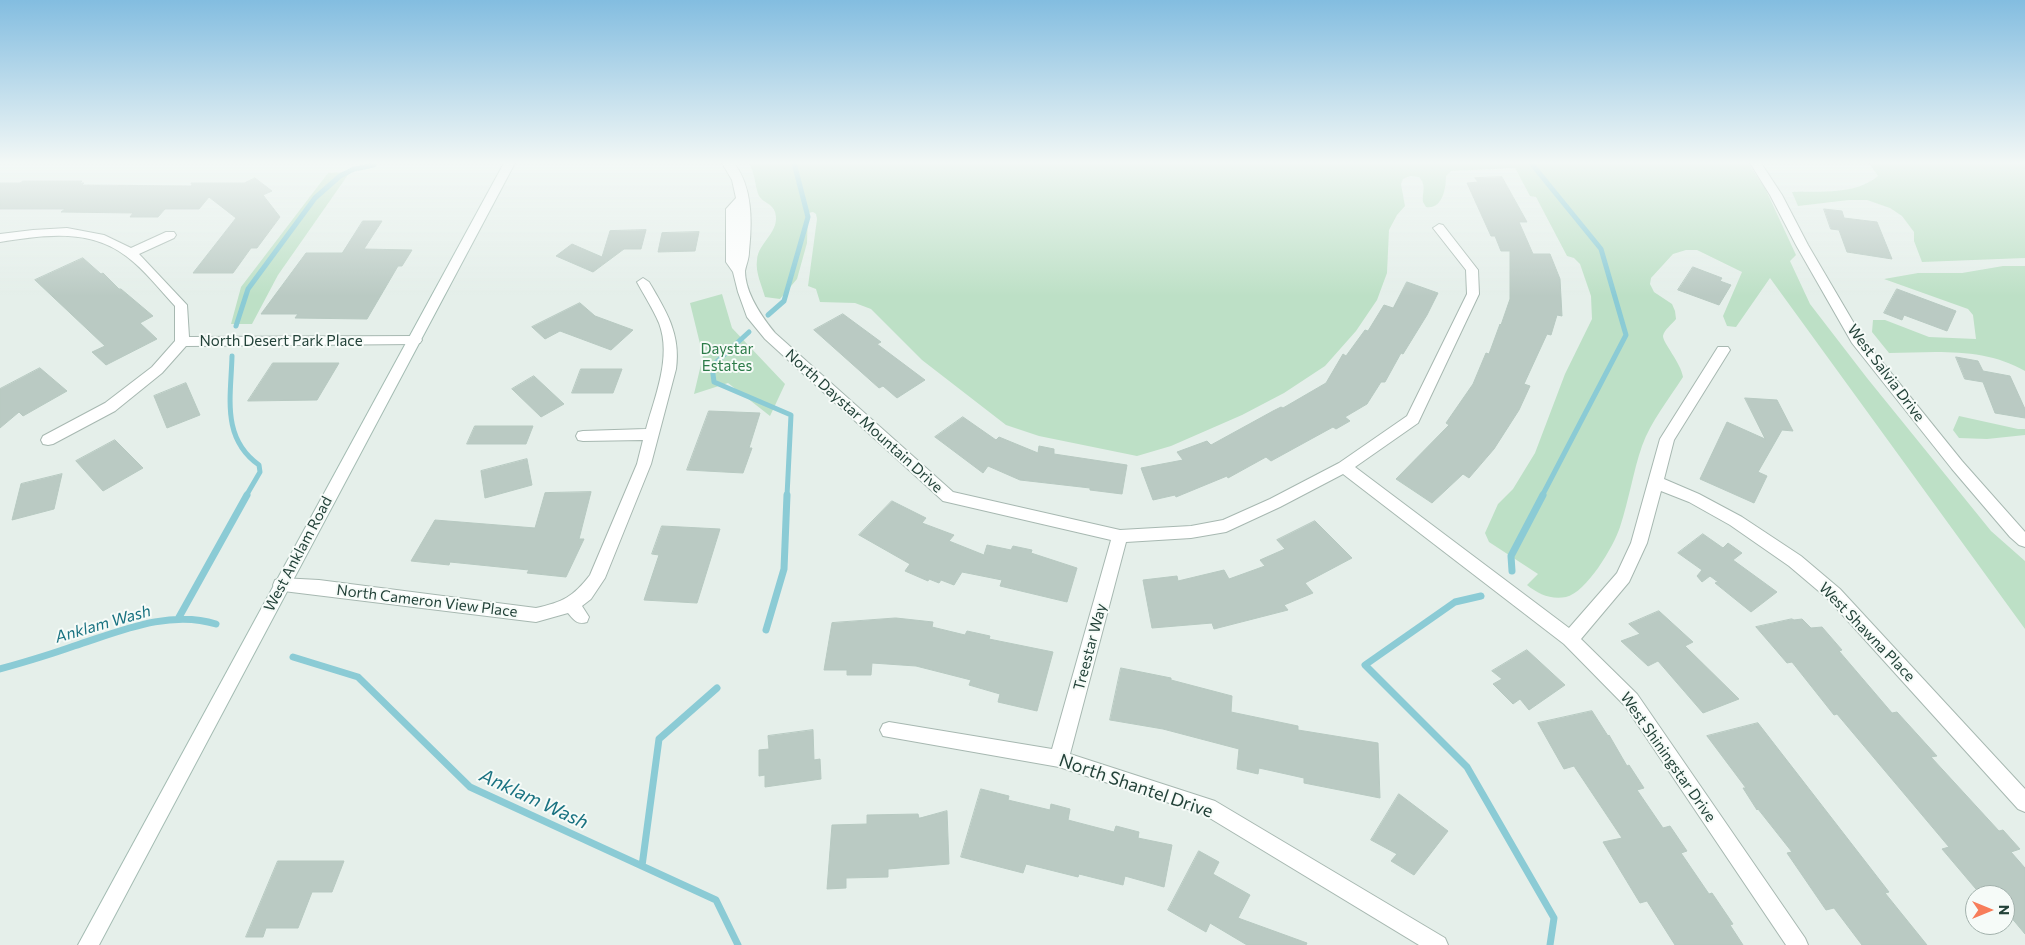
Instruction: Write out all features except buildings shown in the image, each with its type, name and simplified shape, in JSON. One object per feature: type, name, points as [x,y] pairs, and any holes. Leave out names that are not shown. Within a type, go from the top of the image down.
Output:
[{"type":"street","name":"West Anklam Road","points":[[88,945],[487,207]]},
{"type":"street","name":"North Daystar Mountain Drive","points":[[744,207],[743,253],[739,272],[744,292],[754,317],[770,336],[948,497],[1120,536],[1191,532],[1226,526],[1344,467],[1413,419],[1473,294],[1472,270],[1439,228]]},
{"type":"street","name":"West Salvia Drive","points":[[1782,207],[1857,340],[1957,465],[2016,534],[2025,541]]},
{"type":"street","name":"North Desert Park Place","points":[[0,238],[39,232],[90,233],[130,253],[181,305],[182,342],[415,340]]},
{"type":"street","points":[[130,253],[170,236]]},
{"type":"street","points":[[583,436],[653,434],[669,370],[670,342],[666,324],[643,282]]},
{"type":"street","points":[[48,440],[110,406],[157,370],[182,342]]},
{"type":"street","points":[[1570,639],[1623,577],[1639,543],[1667,439],[1723,350]]},
{"type":"street","name":"North Cameron View Place","points":[[281,585],[319,587],[536,615],[555,611],[576,611],[585,594],[597,578],[644,464],[653,434]]},
{"type":"street","name":"West Shiningstar Drive","points":[[1344,467],[1570,639],[1631,700],[1798,945]]},
{"type":"street","name":"West Shawna Place","points":[[1655,482],[1694,498],[1736,521],[1795,561],[1834,594],[2025,803]]},
{"type":"street","name":"Treestar Way","points":[[1059,758],[1120,536]]},
{"type":"street","name":"North Shantel Drive","points":[[889,730],[1059,758],[1208,807],[1438,945]]},
{"type":"green space","points":[[302,207],[325,207],[278,275],[252,324],[231,324],[241,287]]},
{"type":"green space","points":[[772,207],[1404,207],[1397,215],[1389,230],[1387,273],[1377,300],[1356,331],[1325,366],[1284,393],[1242,415],[1171,446],[1137,456],[1039,436],[1006,425],[922,360],[871,309],[855,303],[820,302],[816,289],[808,286],[817,219],[816,214],[813,212],[808,213],[807,243],[797,279],[780,299],[765,297],[758,274],[757,260],[761,248],[775,225],[774,209]]},
{"type":"green space","points":[[1541,207],[1774,207],[1796,255],[1790,261],[1810,304],[1867,378],[1991,531],[2025,561],[2025,629],[1770,278],[1736,327],[1727,326],[1723,316],[1742,272],[1697,250],[1686,250],[1673,254],[1651,278],[1650,284],[1654,292],[1672,304],[1675,311],[1676,319],[1666,329],[1663,336],[1683,377],[1655,419],[1642,446],[1620,527],[1612,545],[1598,568],[1574,594],[1560,598],[1550,597],[1540,594],[1527,585],[1538,574],[1489,542],[1485,533],[1498,504],[1513,489],[1535,453],[1565,374],[1592,319],[1591,296],[1580,264],[1574,258],[1567,256]]},
{"type":"green space","points":[[1887,207],[2025,207],[2025,258],[1922,262],[1914,241],[1914,232],[1902,216]]},
{"type":"green space","points":[[2003,266],[2025,266],[2025,371],[2010,363],[1976,354],[1941,352],[1889,353],[1872,332],[1873,320],[1885,320],[1929,337],[1976,339],[1973,315],[1968,309],[1884,279],[1918,273],[1962,273]]},
{"type":"green space","name":"Daystar Estates","points":[[722,294],[732,328],[785,384],[770,416],[728,383],[694,394],[703,356],[690,303]]},
{"type":"green space","points":[[1959,416],[2025,429],[2025,435],[1987,439],[1959,438],[1953,430]]},
{"type":"waterway","points":[[236,326],[248,289],[308,207]]},
{"type":"waterway","points":[[768,315],[784,301],[808,217],[805,207]]},
{"type":"waterway","points":[[1542,496],[1626,335],[1601,249],[1567,207]]},
{"type":"waterway","points":[[749,332],[712,366],[714,382],[791,415],[787,496]]},
{"type":"waterway","points":[[232,356],[230,401],[233,429],[247,454],[259,465],[260,472],[246,496]]},
{"type":"waterway","points":[[178,619],[247,495]]},
{"type":"waterway","points":[[766,630],[784,569],[787,495]]},
{"type":"waterway","points":[[1512,571],[1511,556],[1543,495]]},
{"type":"waterway","points":[[1481,596],[1455,602],[1365,665],[1467,767],[1554,918],[1550,945]]},
{"type":"waterway","name":"Anklam Wash","points":[[0,669],[144,624],[180,619],[216,624]]},
{"type":"waterway","name":"Anklam Wash","points":[[293,657],[358,677],[470,787],[716,900],[738,945]]},
{"type":"waterway","points":[[642,866],[659,739],[717,688]]}]
